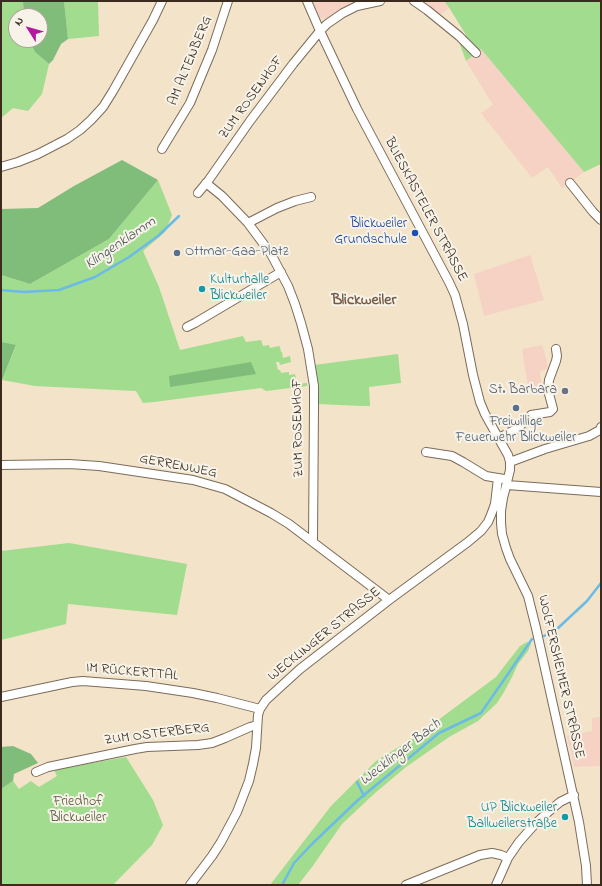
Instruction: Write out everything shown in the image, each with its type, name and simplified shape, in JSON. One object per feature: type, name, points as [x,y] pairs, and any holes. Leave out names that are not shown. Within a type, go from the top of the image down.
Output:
[{"type":"street","points":[[1,167],[38,154],[67,139],[91,120],[103,107],[113,91],[154,20],[162,1]]},
{"type":"street","name":"AM ALTENBERG","points":[[162,149],[190,103],[212,50],[228,1]]},
{"type":"street","name":"BLIESKASTELER STRASSE","points":[[307,1],[357,109],[455,295],[463,324],[475,387],[485,414],[508,455],[510,462],[508,482]]},
{"type":"street","name":"ZUM ROSENHOF","points":[[198,192],[250,121],[320,31],[343,13],[358,6],[380,1]]},
{"type":"street","points":[[414,1],[428,10],[459,36],[476,53]]},
{"type":"street","name":"ZUM ROSENHOF","points":[[206,183],[228,202],[248,223],[271,254],[281,272],[295,304],[301,323],[308,349],[314,386],[313,541]]},
{"type":"street","points":[[570,183],[601,220]]},
{"type":"street","points":[[248,223],[277,208],[310,196]]},
{"type":"street","points":[[187,327],[281,272]]},
{"type":"street","points":[[499,438],[518,428],[531,415],[550,412],[553,409],[548,390],[549,380],[556,361],[556,349]]},
{"type":"street","points":[[510,462],[545,449],[589,436],[600,430]]},
{"type":"street","points":[[426,452],[452,456],[482,474],[508,482],[601,492]]},
{"type":"street","name":"GERRENWEG","points":[[1,465],[82,464],[193,480],[225,489],[277,517],[313,541],[389,600]]},
{"type":"street","name":"WECKLINGER STRASSE","points":[[190,885],[222,842],[237,812],[249,781],[253,764],[256,748],[258,715],[266,700],[300,669],[389,600],[468,542],[484,527],[490,519],[493,509],[498,478]]},
{"type":"street","name":"WOLFERSHEIMER STRASSE","points":[[508,482],[501,511],[502,534],[510,559],[528,596],[531,608],[574,795],[583,842],[587,885]]},
{"type":"street","name":"IM RÜCKERTTAL","points":[[1,697],[83,681],[146,686],[193,693],[260,709]]},
{"type":"street","name":"ZUM OSTERBERG","points":[[36,772],[48,767],[147,747],[212,743],[257,725]]},
{"type":"street","points":[[496,885],[508,858],[519,842],[547,813],[560,802],[574,795]]},
{"type":"street","points":[[406,885],[480,855],[492,853],[508,858]]},
{"type":"shaded area","points":[[312,1],[368,1],[332,18],[326,19],[321,18],[318,15]]},
{"type":"shaded area","points":[[419,1],[443,1],[449,8],[440,15]]},
{"type":"shaded area","points":[[481,49],[584,172],[562,188],[548,167],[532,178],[481,113],[493,105],[466,61]]},
{"type":"shaded area","points":[[530,255],[544,300],[484,316],[474,274]]},
{"type":"shaded area","points":[[542,345],[548,369],[540,371],[542,390],[529,392],[522,349]]},
{"type":"shaded area","points":[[601,717],[601,766],[574,767],[567,736],[592,731],[592,718]]},
{"type":"green space","points":[[1,1],[23,1],[23,8],[8,8],[8,48],[33,48],[35,52],[49,64],[42,94],[28,111],[13,108],[1,118]]},
{"type":"green space","points":[[23,1],[64,1],[68,39],[61,44],[53,60],[49,64],[35,52],[33,48],[48,48],[48,8],[23,8]]},
{"type":"green space","points":[[64,1],[98,1],[99,36],[68,39]]},
{"type":"green space","points":[[444,1],[601,1],[601,164],[584,172],[481,49],[466,61],[459,42],[466,35]]},
{"type":"green space","points":[[122,160],[158,180],[109,239],[30,284],[1,275],[1,209],[38,208],[74,186]]},
{"type":"green space","points":[[158,180],[172,215],[165,232],[143,251],[159,287],[180,350],[243,336],[246,342],[261,340],[263,346],[269,345],[270,348],[279,346],[283,358],[290,356],[291,362],[280,365],[279,362],[276,362],[278,370],[280,370],[281,373],[289,372],[289,375],[295,374],[297,384],[307,383],[307,386],[266,391],[261,388],[143,403],[136,391],[35,386],[2,380],[16,346],[1,342],[1,275],[30,284],[109,239]]},
{"type":"green space","points":[[1,342],[16,345],[2,380],[1,380]]},
{"type":"green space","points":[[398,354],[401,383],[369,387],[370,406],[318,404],[314,365]]},
{"type":"green space","points":[[251,362],[256,374],[170,387],[169,376]]},
{"type":"green space","points":[[69,543],[187,564],[177,615],[68,604],[66,624],[1,640],[1,551]]},
{"type":"green space","points":[[527,642],[531,644],[528,651],[518,664],[504,692],[497,703],[478,721],[449,737],[406,767],[375,793],[342,824],[298,885],[270,885],[331,806],[376,761],[418,735],[496,677],[520,646]]},
{"type":"green space","points":[[13,746],[31,754],[38,763],[14,774],[13,781],[1,789],[1,747]]},
{"type":"green space","name":"Friedhof Blickweiler","points":[[126,757],[153,800],[163,825],[152,845],[113,885],[1,885],[1,789],[13,781],[19,789],[31,781],[39,787],[57,776],[54,770]]},
{"type":"waterway","name":"Klingenklamm","points":[[1,290],[24,292],[59,290],[95,277],[129,257],[158,236],[179,216]]},
{"type":"waterway","name":"Wecklinger Bach","points":[[544,636],[557,629],[587,601],[601,583]]},
{"type":"waterway","name":"Wecklinger Bach","points":[[282,885],[294,863],[358,800],[439,733],[481,713],[532,639]]},
{"type":"waterway","points":[[357,782],[364,796]]},
{"type":"place","name":"Blickweiler Grundschule","points":[[415,233]]},
{"type":"place","name":"Ottmar-Gaa-Platz","points":[[177,253]]},
{"type":"place","name":"Kulturhalle Blickweiler","points":[[202,289]]},
{"type":"place","name":"St. Barbara","points":[[565,391]]},
{"type":"place","name":"Freiwillige Feuerwehr Blickweiler","points":[[516,408]]},
{"type":"place","name":"UP Blickweiler Ballweilerstraße","points":[[565,817]]},
{"type":"district","name":"Blickweiler","points":[[364,301]]}]
